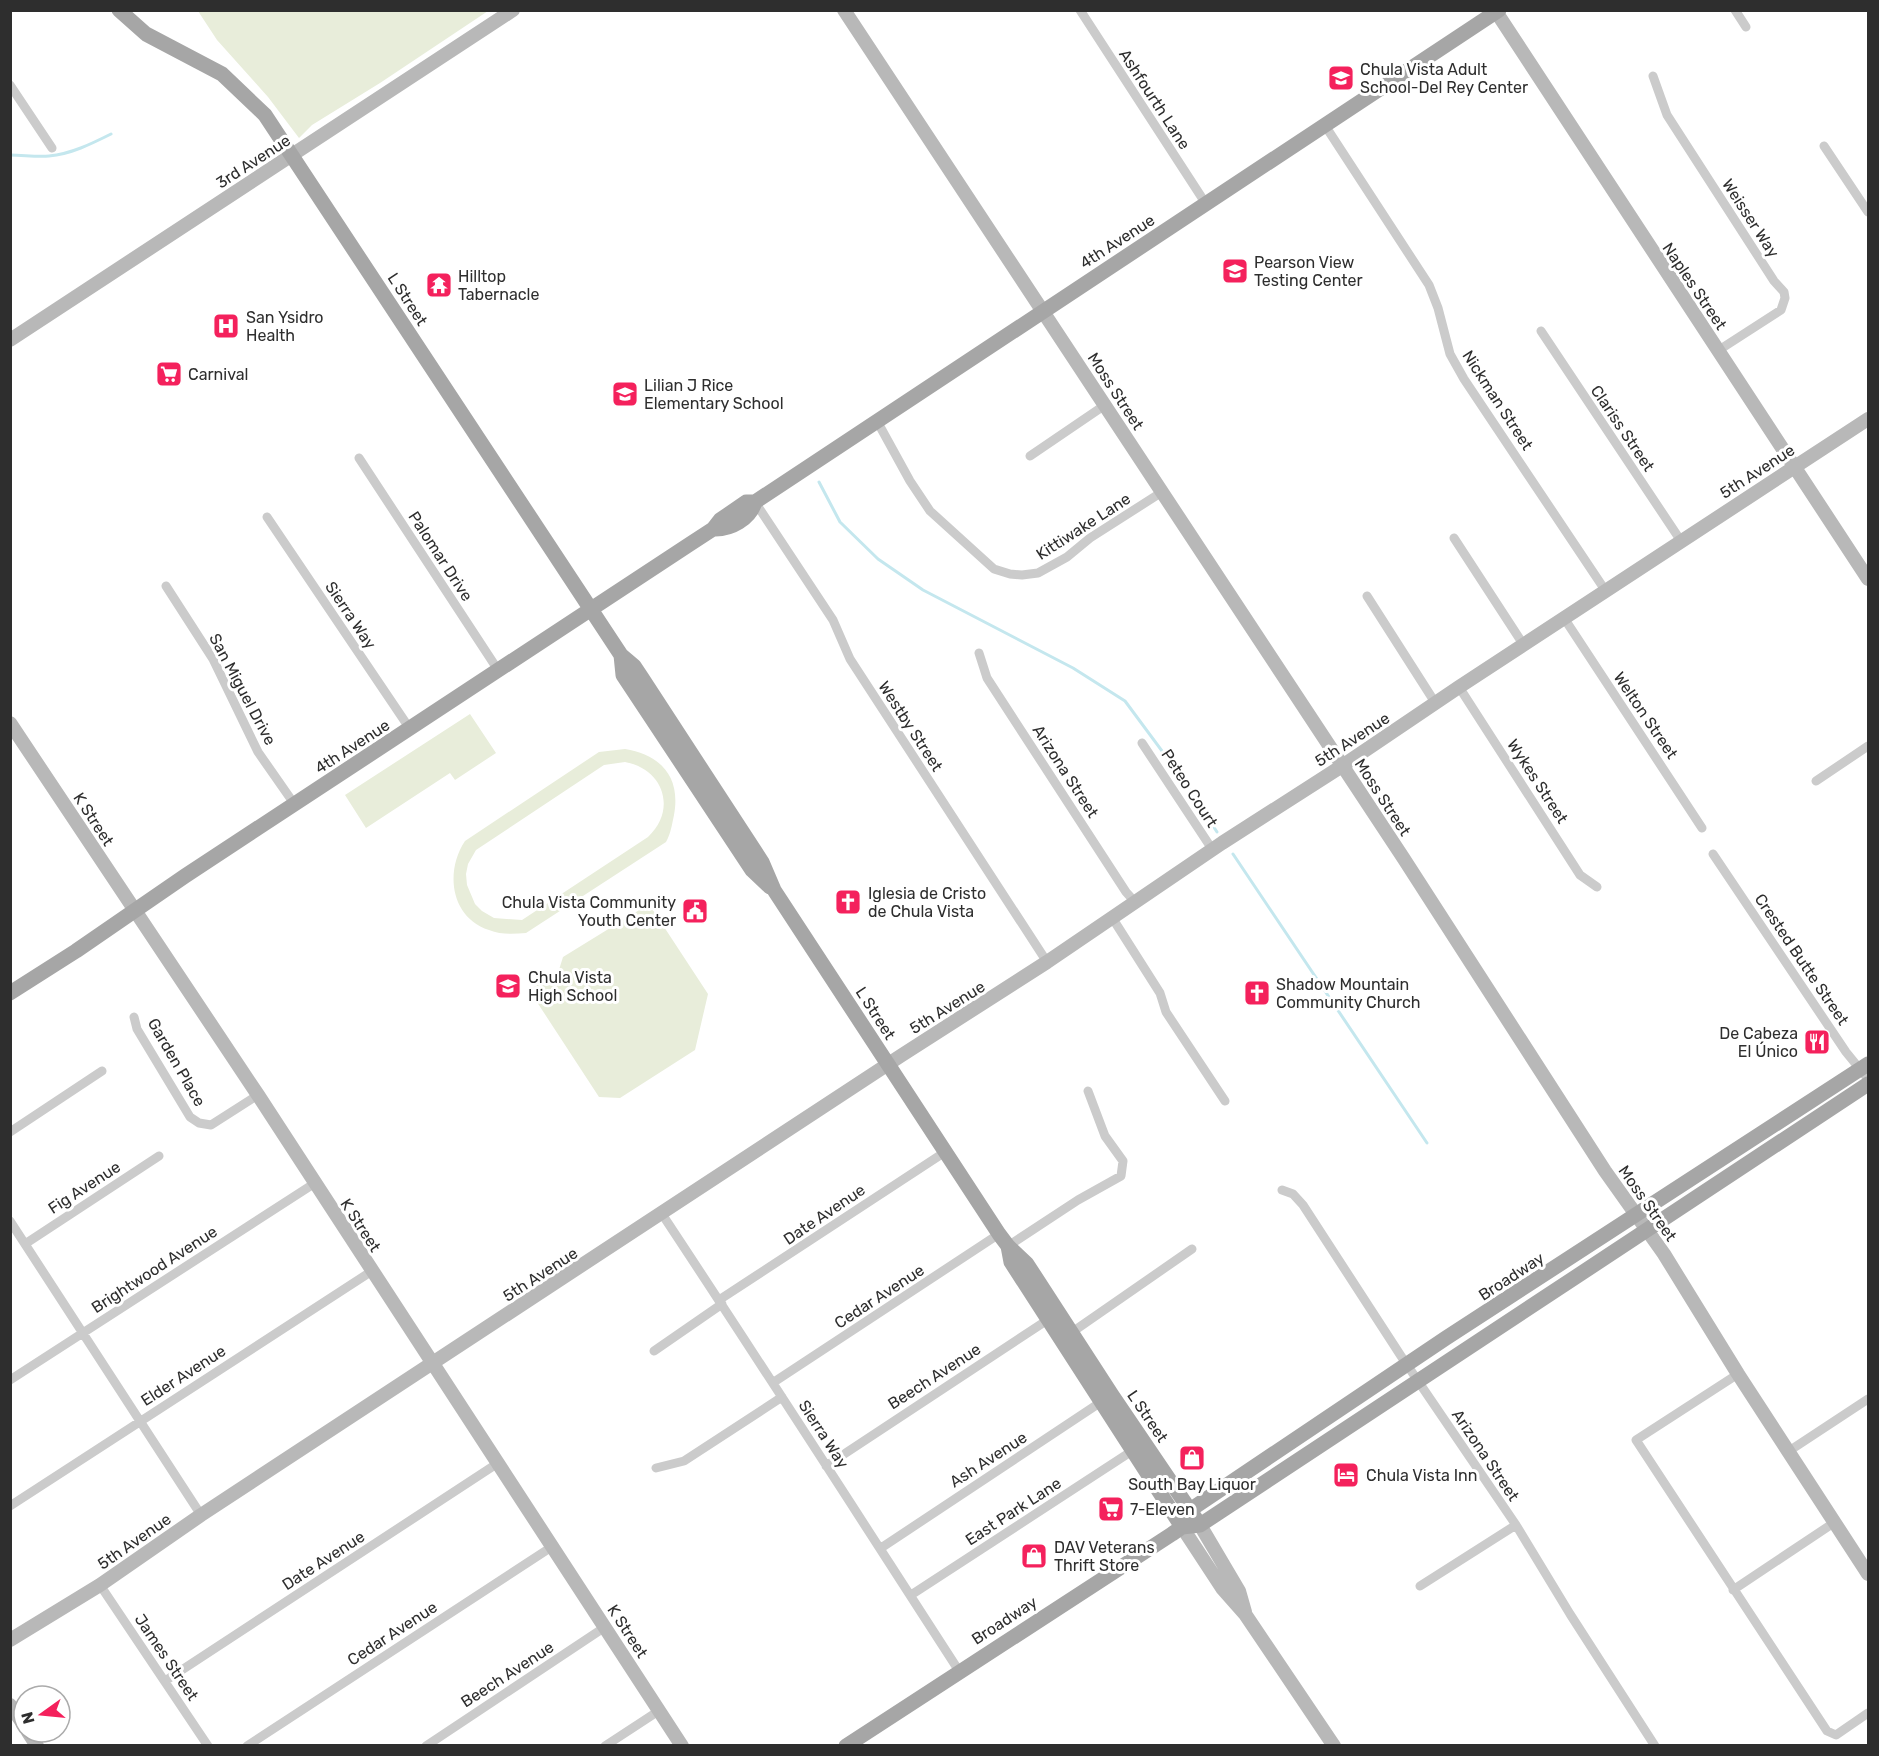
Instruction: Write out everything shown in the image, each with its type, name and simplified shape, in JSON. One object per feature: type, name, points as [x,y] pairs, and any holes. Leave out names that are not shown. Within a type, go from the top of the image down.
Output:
[{"type":"main road","name":"L Street","points":[[118,10],[146,34],[222,74],[237,86],[265,116],[621,655],[634,666],[697,762],[762,862],[774,890],[1004,1240],[1011,1262],[1054,1316],[1106,1398],[1200,1525]]},
{"type":"main road","name":"4th Avenue","points":[[10,993],[713,529],[726,530],[752,513],[755,502],[1042,310],[1326,127],[1497,11]]},
{"type":"main road","name":"Broadway","points":[[1190,1510],[1408,1366],[1446,1338],[1866,1071]]},
{"type":"main road","name":"Broadway","points":[[846,1746],[1182,1527],[1200,1525],[1869,1084]]},
{"type":"main road","name":"L Street","points":[[1106,1398],[1132,1451],[1182,1527]]},
{"type":"main road","points":[[1182,1527],[1190,1510]]},
{"type":"street","name":"3rd Avenue","points":[[10,340],[513,10]]},
{"type":"street","name":"Moss Street","points":[[844,10],[1499,1004],[1529,1056],[1619,1193],[1638,1216],[1695,1302],[1738,1374],[1867,1568]]},
{"type":"street","name":"Ashfourth Lane","points":[[1080,10],[1206,204]]},
{"type":"street","points":[[1735,10],[1746,27]]},
{"type":"street","name":"Naples Street","points":[[1497,11],[1869,579]]},
{"type":"street","name":"Weisser Way","points":[[1653,76],[1667,115],[1784,292],[1785,298],[1781,310],[1719,350]]},
{"type":"street","points":[[10,85],[52,148]]},
{"type":"street","name":"Nickman Street","points":[[1326,127],[1429,285],[1438,308],[1450,354],[1464,379],[1605,590]]},
{"type":"street","points":[[1824,146],[1869,212]]},
{"type":"street","name":"Clariss Street","points":[[1541,331],[1681,541]]},
{"type":"street","points":[[1030,456],[1106,405]]},
{"type":"street","name":"5th Avenue","points":[[10,1640],[100,1585],[201,1515],[888,1064],[1113,920],[1212,849],[1869,419]]},
{"type":"street","name":"Kittiwake Lane","points":[[877,421],[910,481],[930,511],[994,569],[1010,574],[1022,576],[1038,573],[1162,492]]},
{"type":"street","name":"Palomar Drive","points":[[359,458],[498,670]]},
{"type":"street","name":"Westby Street","points":[[755,502],[833,620],[850,659],[1047,963]]},
{"type":"street","name":"Sierra Way","points":[[267,517],[410,729]]},
{"type":"street","points":[[1454,538],[1523,644]]},
{"type":"street","name":"San Miguel Drive","points":[[166,586],[213,659],[258,752],[295,805]]},
{"type":"street","points":[[1367,596],[1436,704]]},
{"type":"street","name":"Welton Street","points":[[1564,618],[1702,828]]},
{"type":"street","name":"Arizona Street","points":[[979,653],[987,678],[1126,892],[1136,902]]},
{"type":"street","name":"Wykes Street","points":[[1459,687],[1581,875],[1597,887]]},
{"type":"street","name":"K Street","points":[[10,723],[258,1095],[682,1746]]},
{"type":"street","name":"Peteo Court","points":[[1142,743],[1212,849]]},
{"type":"street","points":[[1816,781],[1869,746]]},
{"type":"street","name":"Crested Butte Street","points":[[1713,854],[1846,1052],[1866,1071]]},
{"type":"street","points":[[1113,920],[1160,993],[1166,1012],[1225,1101]]},
{"type":"street","name":"Garden Place","points":[[134,1017],[137,1029],[190,1117],[199,1123],[211,1125],[258,1095]]},
{"type":"street","points":[[10,1132],[102,1071]]},
{"type":"street","name":"Cedar Avenue","points":[[774,1382],[1004,1240],[1121,1176],[1123,1161],[1105,1136],[1088,1091]]},
{"type":"street","name":"Date Avenue","points":[[654,1351],[721,1302],[945,1152]]},
{"type":"street","name":"Fig Avenue","points":[[25,1244],[159,1156]]},
{"type":"street","name":"Brightwood Avenue","points":[[10,1380],[315,1183]]},
{"type":"street","name":"Arizona Street","points":[[1282,1190],[1293,1194],[1303,1205],[1408,1366],[1516,1525],[1655,1746]]},
{"type":"street","name":"Sierra Way","points":[[662,1214],[774,1382],[959,1671]]},
{"type":"street","points":[[10,1221],[201,1515]]},
{"type":"street","points":[[1067,1335],[1192,1250]]},
{"type":"street","name":"Elder Avenue","points":[[10,1506],[372,1271]]},
{"type":"street","name":"Beech Avenue","points":[[826,1466],[1054,1316]]},
{"type":"street","points":[[1738,1374],[1636,1440],[1827,1731],[1836,1735],[1869,1713]]},
{"type":"street","points":[[656,1468],[684,1461],[782,1397]]},
{"type":"street","name":"Ash Avenue","points":[[881,1548],[1106,1398]]},
{"type":"street","points":[[1790,1451],[1869,1399]]},
{"type":"street","name":"East Park Lane","points":[[911,1595],[1132,1451]]},
{"type":"street","name":"Date Avenue","points":[[165,1681],[498,1463]]},
{"type":"street","points":[[1733,1590],[1835,1522]]},
{"type":"street","name":"L Street","points":[[1200,1525],[1239,1591],[1245,1614]]},
{"type":"street","points":[[1420,1586],[1516,1525]]},
{"type":"street","name":"L Street","points":[[1182,1527],[1222,1588],[1245,1614],[1334,1746]]},
{"type":"street","name":"Cedar Avenue","points":[[247,1746],[553,1546]]},
{"type":"street","name":"James Street","points":[[100,1585],[208,1746]]},
{"type":"street","name":"Beech Avenue","points":[[426,1746],[605,1628]]},
{"type":"street","points":[[605,1746],[660,1710]]},
{"type":"green space","points":[[198,11],[488,11],[312,125],[299,138],[268,97],[217,40]]},
{"type":"green space","points":[[470,714],[496,753],[455,780],[450,773],[366,828],[345,795]]},
{"type":"green space","points":[[625,749],[638,752],[649,756],[666,770],[671,779],[675,802],[672,825],[666,842],[526,933],[498,933],[476,924],[466,915],[455,892],[455,866],[465,841],[599,752]],"holes":[[[625,762],[638,766],[657,782],[664,803],[657,826],[648,837],[522,920],[494,918],[475,904],[467,885],[466,874],[468,864],[476,850],[604,765]]]},
{"type":"green space","points":[[649,904],[708,994],[695,1050],[620,1098],[599,1097],[533,996],[534,987],[558,973],[563,957]]},
{"type":"waterway","points":[[10,155],[57,155],[81,148],[111,134]]},
{"type":"waterway","points":[[819,482],[840,522],[878,559],[923,590],[1073,668],[1125,701],[1182,778],[1217,832]]},
{"type":"waterway","points":[[1233,854],[1427,1143]]},
{"type":"place","name":"Chula Vista Adult School-Del Rey Center","points":[[1341,78]]},
{"type":"place","name":"Pearson View Testing Center","points":[[1235,271]]},
{"type":"place","name":"Hilltop Tabernacle","points":[[439,285]]},
{"type":"place","name":"San Ysidro Health","points":[[226,326]]},
{"type":"place","name":"Carnival","points":[[169,374]]},
{"type":"place","name":"Lilian J Rice Elementary School","points":[[625,394]]},
{"type":"place","name":"Iglesia de Cristo de Chula Vista","points":[[848,902]]},
{"type":"place","name":"Chula Vista Community Youth Center","points":[[695,911]]},
{"type":"place","name":"Chula Vista High School","points":[[508,986]]},
{"type":"place","name":"Shadow Mountain Community Church","points":[[1257,993]]},
{"type":"place","name":"De Cabeza El Único","points":[[1817,1042]]},
{"type":"place","name":"South Bay Liquor","points":[[1192,1458]]},
{"type":"place","name":"Chula Vista Inn","points":[[1346,1475]]},
{"type":"place","name":"7-Eleven","points":[[1111,1509]]},
{"type":"place","name":"DAV Veterans Thrift Store","points":[[1034,1556]]}]
